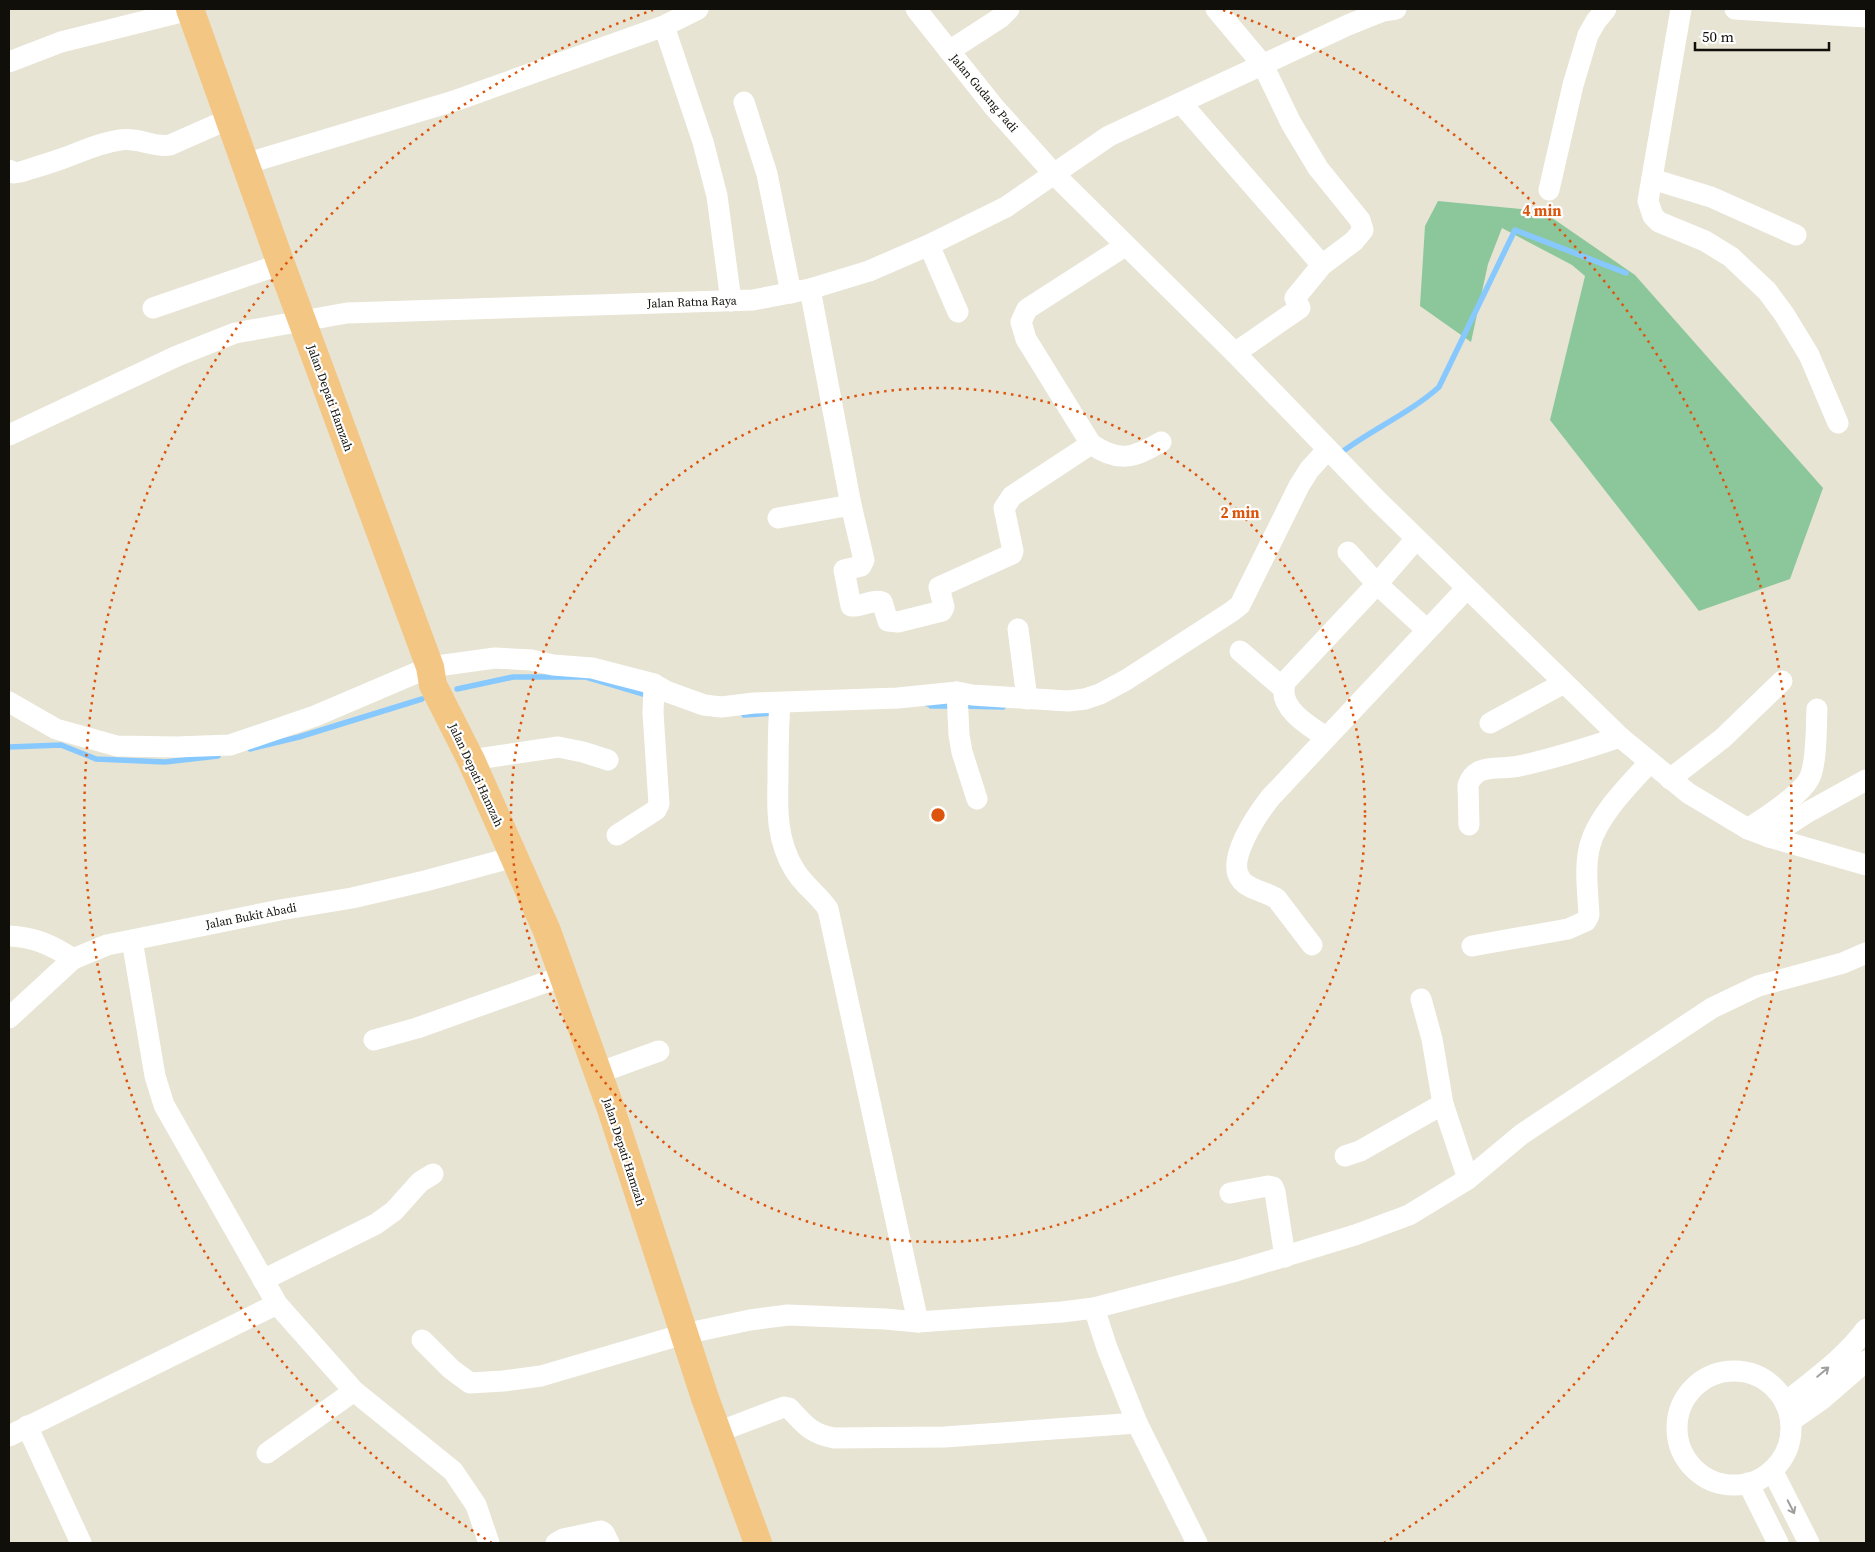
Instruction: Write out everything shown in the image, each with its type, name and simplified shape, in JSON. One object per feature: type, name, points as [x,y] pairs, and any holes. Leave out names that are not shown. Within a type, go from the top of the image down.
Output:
[{"type":"main road","name":"Jalan Depati Hamzah","points":[[191,9],[281,264],[430,667],[433,685],[471,760],[547,931],[598,1072],[684,1334],[758,1543]]},
{"type":"street","points":[[9,62],[61,42],[191,9]]},
{"type":"street","points":[[245,164],[457,100],[664,26],[698,9]]},
{"type":"street","name":"Jalan Gudang Padi","points":[[916,9],[994,107],[1055,174],[1125,246],[1235,353],[1335,459],[1620,737],[1688,793],[1748,828],[1769,837],[1866,865]]},
{"type":"street","points":[[949,51],[1000,18],[1009,9]]},
{"type":"street","points":[[1216,9],[1263,65],[1291,122],[1313,160],[1363,225],[1361,234],[1322,266],[1295,298],[1300,308],[1235,353]]},
{"type":"street","name":"Jalan Ratna Raya","points":[[9,435],[177,356],[235,333],[302,320],[347,313],[753,300],[800,291],[869,271],[929,245],[1006,207],[1110,136],[1363,19],[1383,11],[1396,9]]},
{"type":"street","points":[[1550,190],[1573,85],[1588,35],[1606,9]]},
{"type":"street","points":[[1681,9],[1648,201],[1653,216],[1659,222],[1705,241],[1731,257],[1766,291],[1784,314],[1809,355],[1838,423]]},
{"type":"street","points":[[1735,9],[1866,17]]},
{"type":"street","points":[[664,26],[704,142],[717,196],[731,301]]},
{"type":"street","points":[[744,102],[767,174],[800,291],[864,560],[861,566],[844,570],[852,606],[877,601],[882,602],[888,621],[898,622],[942,611],[944,607],[939,588],[1012,554],[1004,508],[1012,496],[1090,444]]},
{"type":"street","points":[[1181,103],[1322,266]]},
{"type":"street","points":[[9,170],[14,173],[20,172],[62,159],[92,146],[121,140],[141,140],[163,146],[170,145],[229,120]]},
{"type":"street","points":[[1652,179],[1711,197],[1796,234]]},
{"type":"street","points":[[929,245],[958,312]]},
{"type":"street","points":[[1125,246],[1027,309],[1021,322],[1026,339],[1090,444],[1105,454],[1117,456],[1137,455],[1160,442]]},
{"type":"street","points":[[153,308],[281,264]]},
{"type":"street","points":[[9,702],[56,729],[117,746],[176,748],[230,745],[315,716],[430,667],[495,658],[531,660],[553,665],[592,668],[653,697],[668,692],[704,705],[721,707],[754,703],[780,706],[898,698],[958,698],[972,695],[1068,701],[1085,699],[1100,694],[1126,680],[1240,605],[1299,486],[1309,470],[1335,459]]},
{"type":"street","points":[[778,518],[851,505]]},
{"type":"street","points":[[1326,737],[1310,728],[1283,697],[1283,688],[1286,681],[1377,584],[1416,539]]},
{"type":"street","points":[[1348,552],[1377,584],[1427,630]]},
{"type":"street","points":[[1312,945],[1277,899],[1270,894],[1251,888],[1242,881],[1237,872],[1236,862],[1244,842],[1262,808],[1326,737],[1467,588]]},
{"type":"street","points":[[1018,629],[1027,699]]},
{"type":"street","points":[[1240,651],[1283,688]]},
{"type":"street","points":[[1670,778],[1723,738],[1782,681]]},
{"type":"street","points":[[1490,723],[1564,683]]},
{"type":"street","points":[[617,835],[656,810],[659,804],[653,697]]},
{"type":"street","points":[[958,698],[962,752],[977,800]]},
{"type":"street","points":[[780,706],[777,812],[782,841],[792,867],[803,884],[823,900],[828,909],[918,1322]]},
{"type":"street","points":[[1748,828],[1768,816],[1802,789],[1810,777],[1817,709]]},
{"type":"street","points":[[1469,825],[1468,785],[1477,773],[1483,770],[1516,767],[1555,758],[1620,737]]},
{"type":"street","points":[[471,760],[558,748],[583,752],[608,760]]},
{"type":"street","points":[[1472,946],[1568,929],[1586,921],[1589,915],[1589,847],[1593,834],[1621,795],[1650,762]]},
{"type":"street","points":[[1769,837],[1808,812],[1866,780]]},
{"type":"street","name":"Jalan Bukit Abadi","points":[[9,1018],[73,959],[107,945],[280,910],[352,898],[514,857]]},
{"type":"street","points":[[9,936],[38,940],[56,947],[73,959]]},
{"type":"street","points":[[132,940],[155,1076],[164,1105],[277,1304],[354,1391],[453,1471],[479,1512],[489,1543]]},
{"type":"street","points":[[422,1340],[451,1369],[470,1383],[541,1376],[684,1334],[750,1320],[788,1315],[918,1322],[980,1319],[1094,1308],[1285,1257],[1395,1221],[1425,1206],[1468,1179],[1522,1134],[1712,1008],[1758,986],[1843,963],[1866,953]]},
{"type":"street","points":[[374,1040],[417,1028],[563,976]]},
{"type":"street","points":[[1421,999],[1428,1018],[1444,1104],[1468,1179]]},
{"type":"street","points":[[598,1072],[659,1051]]},
{"type":"street","points":[[1345,1156],[1360,1151],[1444,1104]]},
{"type":"street","points":[[263,1280],[376,1224],[394,1211],[420,1182],[432,1174]]},
{"type":"street","points":[[1230,1193],[1268,1186],[1272,1187],[1275,1192],[1285,1257]]},
{"type":"street","points":[[81,1543],[18,1431],[277,1304]]},
{"type":"street","points":[[1094,1308],[1107,1348],[1138,1422],[1197,1543]]},
{"type":"street","points":[[1788,1412],[1828,1367],[1860,1338],[1866,1329]]},
{"type":"street","points":[[1788,1412],[1834,1390],[1866,1361]]},
{"type":"street","points":[[1738,1371],[1752,1374],[1766,1381],[1777,1390],[1788,1412],[1790,1439],[1784,1456],[1772,1470],[1761,1478],[1748,1483],[1732,1485],[1704,1476],[1684,1454],[1679,1440],[1677,1425],[1680,1410],[1686,1397],[1696,1385],[1722,1372],[1738,1371]]},
{"type":"street","points":[[267,1453],[354,1391]]},
{"type":"street","points":[[718,1432],[784,1407],[789,1408],[810,1430],[820,1435],[834,1438],[945,1437],[1138,1422]]},
{"type":"street","points":[[1772,1470],[1809,1543]]},
{"type":"street","points":[[1748,1483],[1778,1543]]},
{"type":"street","points":[[556,1543],[601,1530],[606,1535],[609,1543]]},
{"type":"green space","points":[[1438,201],[1542,211],[1635,275],[1823,488],[1790,579],[1699,611],[1550,420],[1585,276],[1572,265],[1502,228],[1488,264],[1471,342],[1420,306],[1425,226]]},
{"type":"waterway","points":[[1338,455],[1415,406],[1439,387],[1515,230],[1626,273]]},
{"type":"waterway","points":[[457,689],[513,677],[586,677],[650,696]]},
{"type":"waterway","points":[[250,749],[299,737],[422,699]]},
{"type":"waterway","points":[[927,704],[932,704],[931,706],[953,706]]},
{"type":"waterway","points":[[962,706],[1003,707]]},
{"type":"waterway","points":[[744,715],[775,713]]},
{"type":"waterway","points":[[9,747],[61,745],[96,759],[165,762],[218,756]]}]
